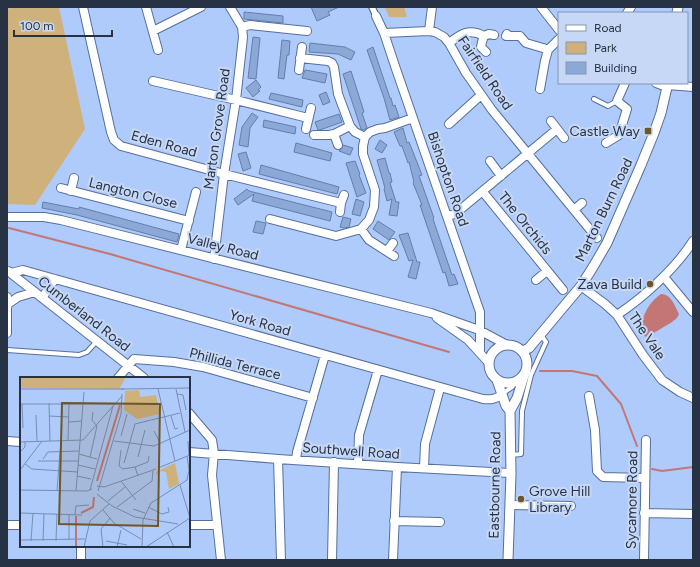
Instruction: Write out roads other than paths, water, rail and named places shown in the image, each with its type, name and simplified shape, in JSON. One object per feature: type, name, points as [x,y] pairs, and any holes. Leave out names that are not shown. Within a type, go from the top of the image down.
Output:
[{"type":"street","name":"Eden Road","points":[[84,7],[111,132],[114,140],[121,146],[224,174],[342,199],[340,212]]},
{"type":"street","points":[[146,7],[158,50]]},
{"type":"street","points":[[153,31],[201,7]]},
{"type":"street","points":[[230,7],[242,27],[250,25],[307,31]]},
{"type":"street","points":[[372,7],[376,16]]},
{"type":"street","points":[[429,31],[432,7]]},
{"type":"street","points":[[542,7],[558,29]]},
{"type":"street","name":"Bishopton Road","points":[[376,16],[384,33],[414,118],[480,312],[480,353]]},
{"type":"street","name":"Marton Grove Road","points":[[214,259],[224,174],[236,100],[243,37],[242,27]]},
{"type":"street","name":"Fairfield Road","points":[[384,33],[429,31],[435,32],[444,37],[481,95],[527,154],[597,238]]},
{"type":"street","points":[[449,43],[463,33],[479,33],[484,36],[489,34],[494,35]]},
{"type":"street","points":[[506,34],[506,36],[520,36],[526,43],[548,50]]},
{"type":"street","points":[[484,36],[481,47],[486,52]]},
{"type":"street","points":[[540,89],[548,50],[558,40]]},
{"type":"street","points":[[299,70],[302,46]]},
{"type":"street","points":[[300,58],[328,61],[332,63],[334,67],[338,94],[350,126],[355,132],[365,137]]},
{"type":"street","points":[[152,81],[308,118]]},
{"type":"street","points":[[606,143],[619,135],[627,109],[617,101],[625,84]]},
{"type":"street","points":[[668,85],[693,87]]},
{"type":"street","name":"Marton Burn Road","points":[[523,351],[529,348],[581,286],[607,243],[654,134],[668,85]]},
{"type":"street","points":[[449,124],[481,95]]},
{"type":"street","points":[[306,129],[311,108]]},
{"type":"street","points":[[270,219],[279,225],[336,236],[361,229],[369,220],[374,207],[374,190],[363,154],[365,137],[370,132],[414,118]]},
{"type":"street","points":[[551,121],[564,138]]},
{"type":"street","points":[[314,135],[334,134],[350,126]]},
{"type":"street","points":[[448,216],[455,214],[483,192],[557,129]]},
{"type":"street","points":[[334,134],[338,145]]},
{"type":"street","points":[[490,161],[501,176]]},
{"type":"street","name":"Langton Close","points":[[71,191],[74,178]]},
{"type":"street","name":"Langton Close","points":[[61,188],[189,220]]},
{"type":"street","name":"Langton Close","points":[[181,250],[196,192]]},
{"type":"street","name":"The Orchids","points":[[483,192],[563,290]]},
{"type":"street","points":[[574,210],[582,203]]},
{"type":"street","name":"Valley Road","points":[[7,216],[44,217],[61,220],[431,313],[480,330],[507,345]]},
{"type":"street","points":[[361,229],[369,240],[390,254],[393,243]]},
{"type":"street","points":[[617,315],[664,277],[688,250],[693,241]]},
{"type":"street","name":"York Road","points":[[9,271],[23,270],[483,399],[490,400],[497,398],[502,394]]},
{"type":"street","name":"Cumberland Road","points":[[9,271],[143,377]]},
{"type":"street","name":"The Orchids","points":[[536,280],[547,271]]},
{"type":"street","points":[[664,277],[693,312]]},
{"type":"street","points":[[42,298],[55,279]]},
{"type":"street","name":"The Vale","points":[[581,286],[617,315],[643,355],[662,380],[680,392],[693,398]]},
{"type":"street","points":[[7,333],[7,300],[35,292]]},
{"type":"street","name":"Valley Road","points":[[431,313],[468,340],[490,363]]},
{"type":"street","points":[[507,345],[523,351],[527,362],[527,368],[517,398],[510,411],[506,406],[497,380],[491,372],[490,363],[493,353],[502,346],[507,345]]},
{"type":"street","points":[[296,460],[325,355]]},
{"type":"street","name":"Phillida Terrace","points":[[128,366],[134,359],[174,362],[203,367],[313,398]]},
{"type":"street","points":[[119,377],[128,366]]},
{"type":"street","points":[[358,464],[360,435],[378,370]]},
{"type":"street","points":[[497,380],[507,383],[524,376]]},
{"type":"street","points":[[424,468],[425,444],[440,388]]},
{"type":"street","points":[[589,396],[595,430],[597,472],[603,477],[645,478]]},
{"type":"street","name":"Eastbourne Road","points":[[508,560],[511,455],[510,411]]},
{"type":"street","points":[[190,414],[212,440],[214,453],[212,475],[216,525],[221,560]]},
{"type":"street","name":"Sycamore Road","points":[[644,560],[646,440]]},
{"type":"street","points":[[7,441],[20,442]]},
{"type":"street","name":"Southwell Road","points":[[190,452],[397,467],[510,473]]},
{"type":"street","points":[[278,459],[281,560]]},
{"type":"street","points":[[332,560],[334,462]]},
{"type":"street","points":[[393,560],[397,467]]},
{"type":"street","points":[[510,505],[571,506]]},
{"type":"street","points":[[644,513],[693,514]]},
{"type":"street","points":[[394,521],[440,522]]},
{"type":"street","points":[[7,525],[20,525]]},
{"type":"street","points":[[190,525],[216,525]]},
{"type":"street","points":[[81,547],[81,560]]},
{"type":"lane","points":[[594,99],[608,106],[617,101]]},
{"type":"lane","points":[[502,394],[524,376],[546,342],[540,335]]},
{"type":"lane","points":[[7,350],[79,355],[87,352],[97,341]]},
{"type":"lane","points":[[511,455],[521,454],[524,376]]},
{"type":"waterway","points":[[9,228],[110,254],[449,352]]},
{"type":"waterway","points":[[540,371],[572,371],[597,376],[621,404],[637,446]]},
{"type":"waterway","points":[[652,469],[662,471],[693,467]]},
{"type":"place","name":"Castle Way","points":[[648,131]]},
{"type":"place","name":"Zava Build","points":[[650,284]]},
{"type":"place","name":"Grove Hill Library","points":[[521,499]]}]
